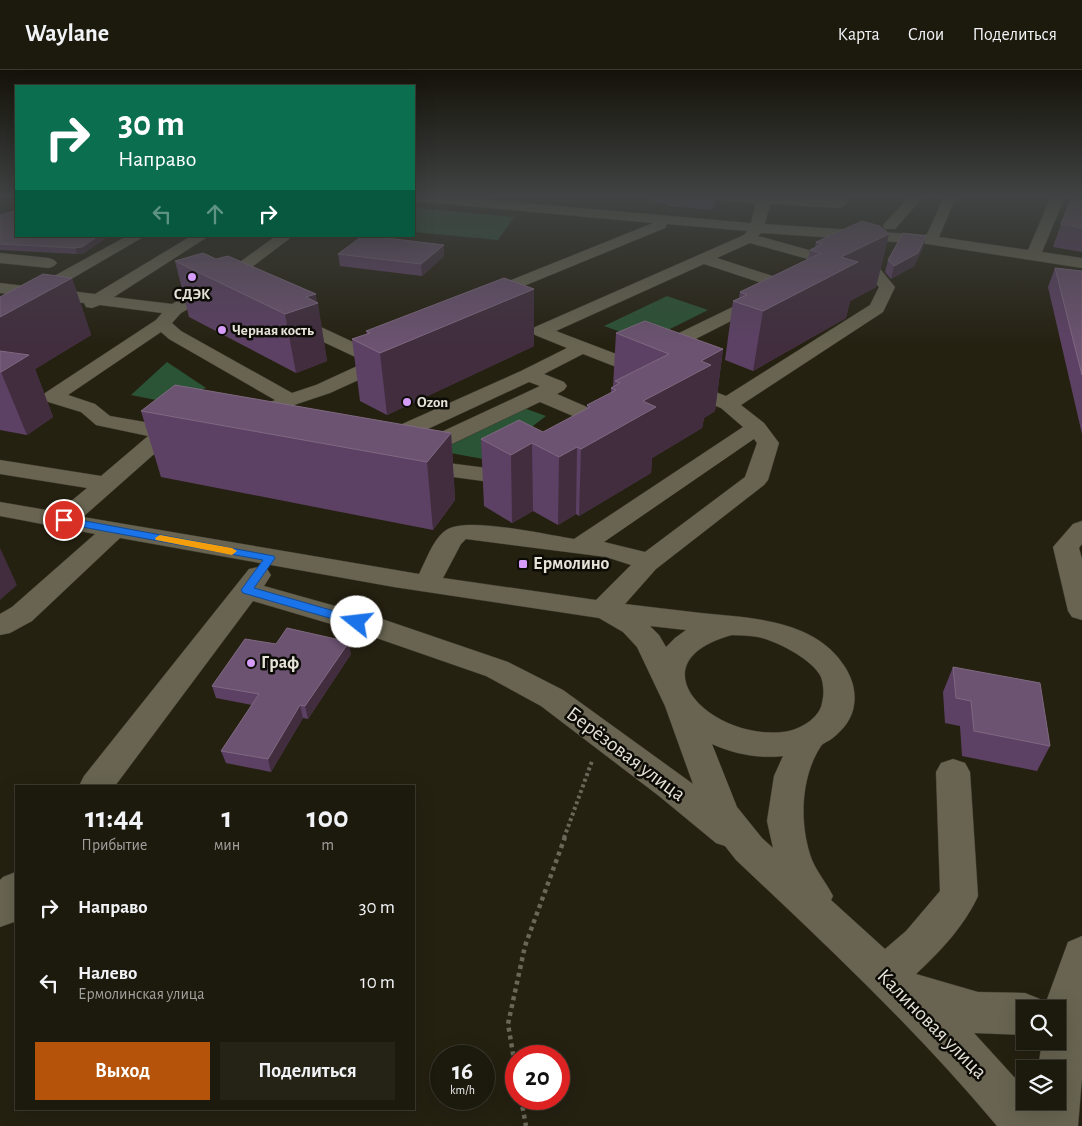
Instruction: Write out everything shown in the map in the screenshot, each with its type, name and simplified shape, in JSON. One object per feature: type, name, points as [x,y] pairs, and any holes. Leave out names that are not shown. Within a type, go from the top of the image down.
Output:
[{"type":"street","points":[[0,313],[120,246]]},
{"type":"street","points":[[73,315],[185,246]]},
{"type":"street","points":[[199,435],[165,432],[103,421],[88,408],[52,397],[218,285],[272,246]]},
{"type":"street","points":[[487,311],[469,304],[609,246]]},
{"type":"street","points":[[541,331],[726,246]]},
{"type":"street","points":[[728,404],[877,308],[887,287],[875,273],[794,246]]},
{"type":"street","points":[[969,246],[1082,263]]},
{"type":"street","points":[[1033,256],[1037,246]]},
{"type":"street","points":[[0,258],[49,263]]},
{"type":"street","points":[[629,365],[788,286],[702,258]]},
{"type":"street","points":[[218,285],[236,294]]},
{"type":"street","points":[[0,288],[97,300],[169,317]]},
{"type":"street","points":[[272,311],[380,362]]},
{"type":"street","points":[[169,317],[175,335],[290,400]]},
{"type":"street","points":[[523,325],[728,404],[756,428],[768,443],[756,480],[647,563],[602,610]]},
{"type":"street","points":[[383,459],[528,375],[582,347]]},
{"type":"street","points":[[234,428],[290,400],[323,389],[407,351]]},
{"type":"street","points":[[383,459],[556,386],[528,375]]},
{"type":"street","points":[[540,394],[603,421],[577,435]]},
{"type":"street","points":[[579,547],[756,428]]},
{"type":"street","points":[[64,520],[165,432]]},
{"type":"street","points":[[383,459],[498,476],[533,458]]},
{"type":"street","points":[[0,466],[106,484]]},
{"type":"street","points":[[0,509],[270,558],[427,584],[602,610],[760,628],[776,632],[806,644],[823,659],[835,675],[840,693],[837,711],[826,726],[808,738],[784,744],[762,745],[740,742],[718,734],[700,724],[676,696],[671,667],[679,650],[694,637],[714,629],[737,626]]},
{"type":"street","points":[[1082,529],[1066,547],[1082,611]]},
{"type":"street","points":[[0,626],[22,614],[114,530]]},
{"type":"street","points":[[427,584],[450,540],[457,534],[469,531],[579,547],[607,549],[633,554],[647,563]]},
{"type":"street","points":[[97,785],[270,558]]},
{"type":"street","name":"Берёзовая улица","points":[[247,590],[376,627],[497,669],[552,698],[671,786],[749,849]]},
{"type":"street","points":[[602,610],[633,625],[649,642],[676,696],[722,815],[749,849],[832,925]]},
{"type":"street","points":[[808,738],[791,776],[785,821],[795,866],[832,925]]},
{"type":"street","points":[[953,772],[959,896],[891,982],[978,1012],[1016,1014]]},
{"type":"street","points":[[0,910],[15,890]]},
{"type":"street","name":"Калиновая улица","points":[[832,925],[968,1057],[1028,1126]]},
{"type":"street","points":[[1060,1000],[1082,955]]},
{"type":"street","points":[[1055,1126],[1056,1050]]},
{"type":"path","points":[[512,1045],[508,1024],[525,946],[602,736]]},
{"type":"path","points":[[523,1110],[526,1126]]},
{"type":"green space","points":[[667,296],[708,310],[646,341],[604,326]]},
{"type":"green space","points":[[167,362],[206,388],[166,402],[131,395]]},
{"type":"green space","points":[[524,408],[546,416],[489,460],[439,451]]},
{"type":"building","points":[[43,246],[83,246],[75,248]]},
{"type":"building","points":[[348,246],[442,246],[421,264],[338,254]]},
{"type":"building","points":[[817,246],[863,246],[841,257],[858,262],[763,311],[733,301],[747,295],[740,292],[821,253],[810,250]]},
{"type":"building","points":[[896,246],[921,246],[918,253],[894,266],[888,260]]},
{"type":"building","points":[[203,253],[216,259],[228,256],[316,294],[306,297],[318,303],[285,314],[175,261]]},
{"type":"building","points":[[1055,268],[1082,271],[1082,375]]},
{"type":"building","points":[[43,274],[72,278],[0,317],[0,297]]},
{"type":"building","points":[[504,278],[534,289],[380,353],[352,339],[370,333],[366,331]]},
{"type":"building","points":[[645,321],[723,349],[701,361],[711,365],[643,401],[656,407],[581,449],[577,447],[559,457],[532,443],[511,455],[481,439],[519,420],[543,432],[590,407],[587,405],[616,390],[611,388],[620,383],[615,381],[669,354],[616,333]]},
{"type":"building","points":[[0,351],[29,355],[0,372]]},
{"type":"building","points":[[175,385],[451,433],[427,462],[141,411]]},
{"type":"building","points":[[287,628],[349,642],[305,706],[300,705],[268,759],[221,751],[259,694],[212,686],[245,639],[276,644]]},
{"type":"building","points":[[953,667],[1040,683],[1050,746],[974,731],[971,701],[956,698]]},
{"type":"slow traffic","points":[[160,538],[232,551]]},
{"type":"place","name":"СДЭК","points":[[192,277]]},
{"type":"place","name":"Черная кость","points":[[222,330]]},
{"type":"place","name":"Ozon","points":[[407,402]]},
{"type":"place","name":"Ермолино","points":[[523,564]]},
{"type":"place","name":"Граф","points":[[251,663]]},
{"type":"route","points":[[64,520],[270,558],[247,590],[357,622]]}]
